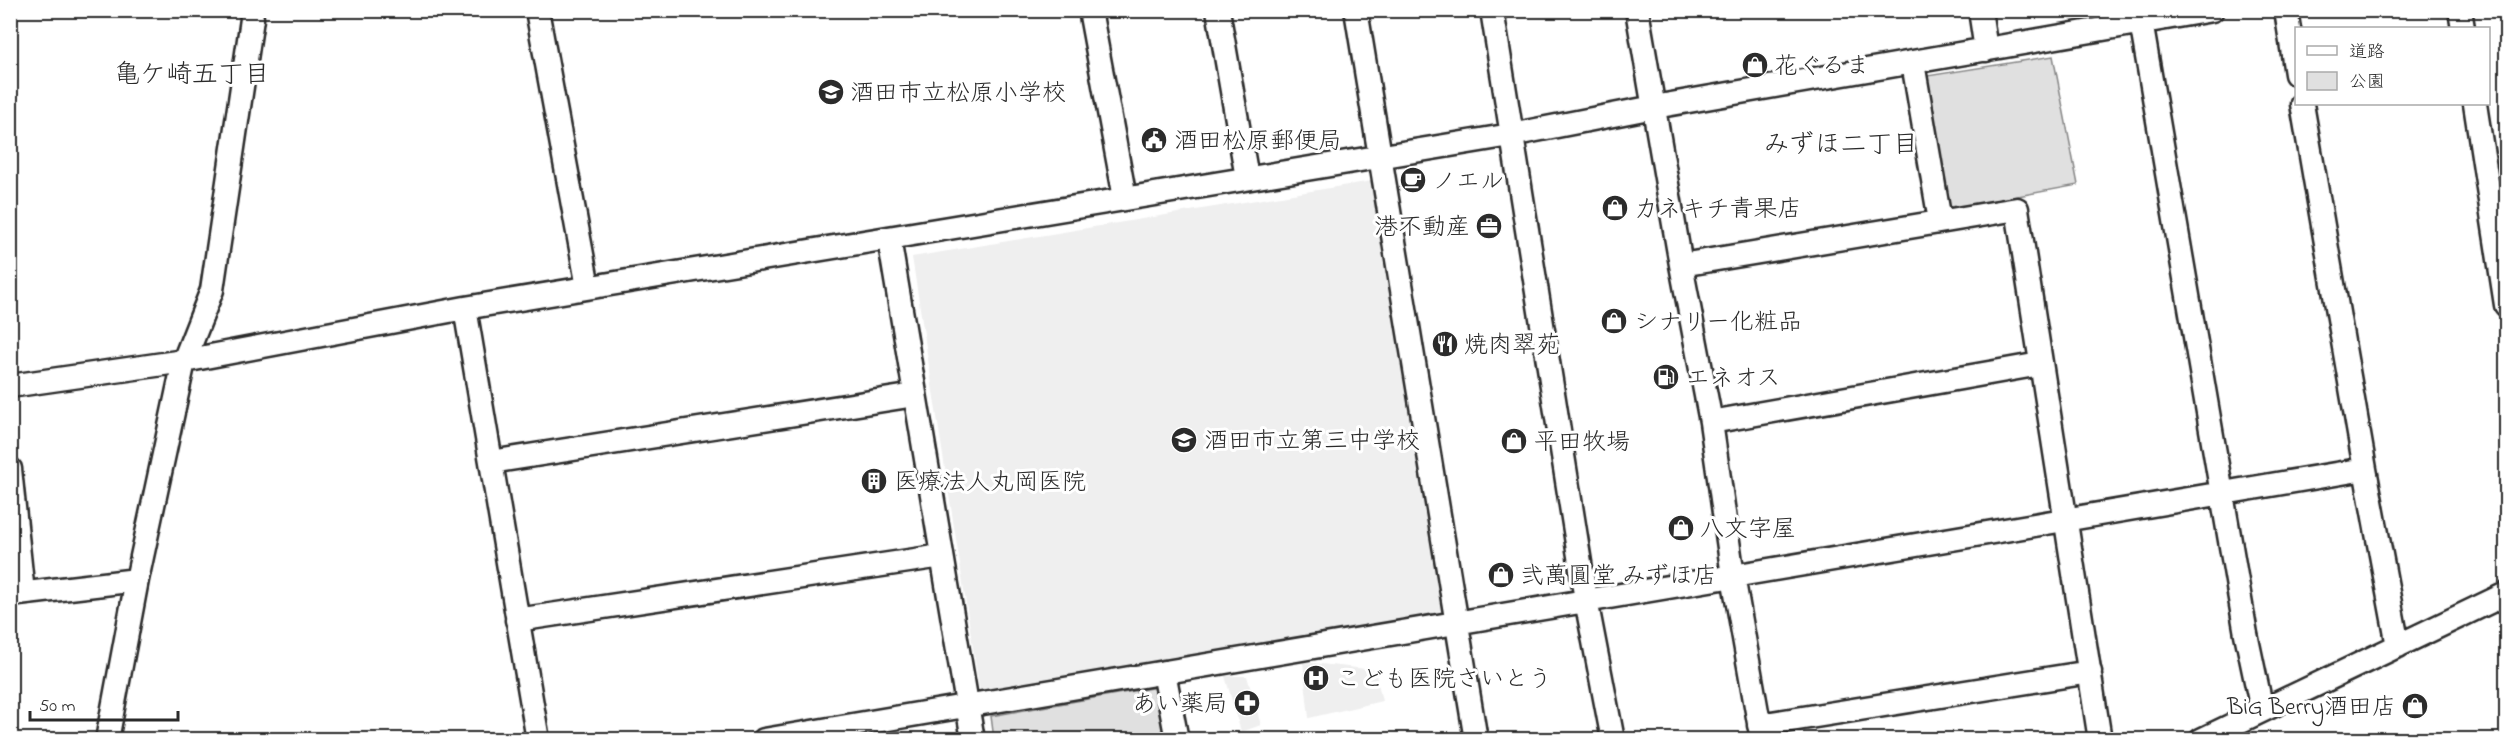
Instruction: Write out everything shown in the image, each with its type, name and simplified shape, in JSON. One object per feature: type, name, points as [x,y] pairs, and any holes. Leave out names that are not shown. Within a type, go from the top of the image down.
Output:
[{"type":"street","points":[[107,740],[137,580],[184,361],[212,290],[250,31],[251,10]]},
{"type":"street","points":[[537,10],[588,287]]},
{"type":"street","points":[[1090,10],[1125,198]]},
{"type":"street","points":[[1218,10],[1247,178]]},
{"type":"street","points":[[1356,10],[1476,740]]},
{"type":"street","points":[[1492,10],[1586,600],[1613,740]]},
{"type":"street","points":[[1637,10],[1711,422],[1733,576],[1761,732],[2090,672]]},
{"type":"street","points":[[1980,10],[1986,50]]},
{"type":"street","points":[[10,386],[184,361],[588,287],[1511,135],[1654,106],[1986,50],[2140,17],[2212,10]]},
{"type":"street","points":[[2286,10],[2295,68]]},
{"type":"street","points":[[2460,10],[2463,27]]},
{"type":"street","points":[[2140,17],[2246,634],[2262,710]]},
{"type":"street","points":[[1913,63],[1940,222]]},
{"type":"street","points":[[2302,105],[2398,646]]},
{"type":"street","points":[[2475,105],[2506,305]]},
{"type":"street","points":[[1681,265],[2017,209],[2100,740]]},
{"type":"street","points":[[889,238],[973,740]]},
{"type":"street","points":[[465,308],[538,740]]},
{"type":"street","points":[[1711,422],[2040,364]]},
{"type":"street","points":[[491,462],[915,395]]},
{"type":"street","points":[[10,469],[17,594],[137,580]]},
{"type":"street","points":[[764,740],[2365,469]]},
{"type":"street","points":[[518,620],[942,555]]},
{"type":"street","points":[[2201,740],[2506,594]]},
{"type":"street","points":[[1164,672],[1177,740]]},
{"type":"shaded area","name":"酒田市立第三中学校","points":[[1384,179],[1456,623],[980,693],[912,257]]},
{"type":"shaded area","points":[[1303,662],[1375,670],[1382,701],[1309,718]]},
{"type":"shaded area","points":[[1225,676],[1247,676],[1261,725],[1241,732]]},
{"type":"green space","points":[[2053,56],[2078,185],[1947,209],[1927,76]]},
{"type":"green space","points":[[1157,687],[1168,739],[994,739],[991,716]]},
{"type":"place","name":"花ぐるま","points":[[1755,65]]},
{"type":"place","name":"酒田市立松原小学校","points":[[831,92]]},
{"type":"place","name":"酒田松原郵便局","points":[[1154,140]]},
{"type":"place","name":"ノエル","points":[[1413,180]]},
{"type":"place","name":"カネキチ青果店","points":[[1615,208]]},
{"type":"place","name":"港不動産","points":[[1489,226]]},
{"type":"place","name":"シナリー化粧品","points":[[1614,321]]},
{"type":"place","name":"焼肉翠苑","points":[[1445,344]]},
{"type":"place","name":"エネオス","points":[[1666,377]]},
{"type":"place","name":"酒田市立第三中学校","points":[[1184,440]]},
{"type":"place","name":"平田牧場","points":[[1514,441]]},
{"type":"place","name":"医療法人丸岡医院","points":[[874,481]]},
{"type":"place","name":"八文字屋","points":[[1681,528]]},
{"type":"place","name":"弐萬圓堂 みずほ店","points":[[1501,575]]},
{"type":"place","name":"こども医院さいとう","points":[[1316,678]]},
{"type":"place","name":"あい薬局","points":[[1247,703]]},
{"type":"place","name":"BiG Berry酒田店","points":[[2415,706]]},
{"type":"district","name":"亀ケ崎五丁目","points":[[192,73]]},
{"type":"district","name":"みずほ二丁目","points":[[1841,143]]}]
